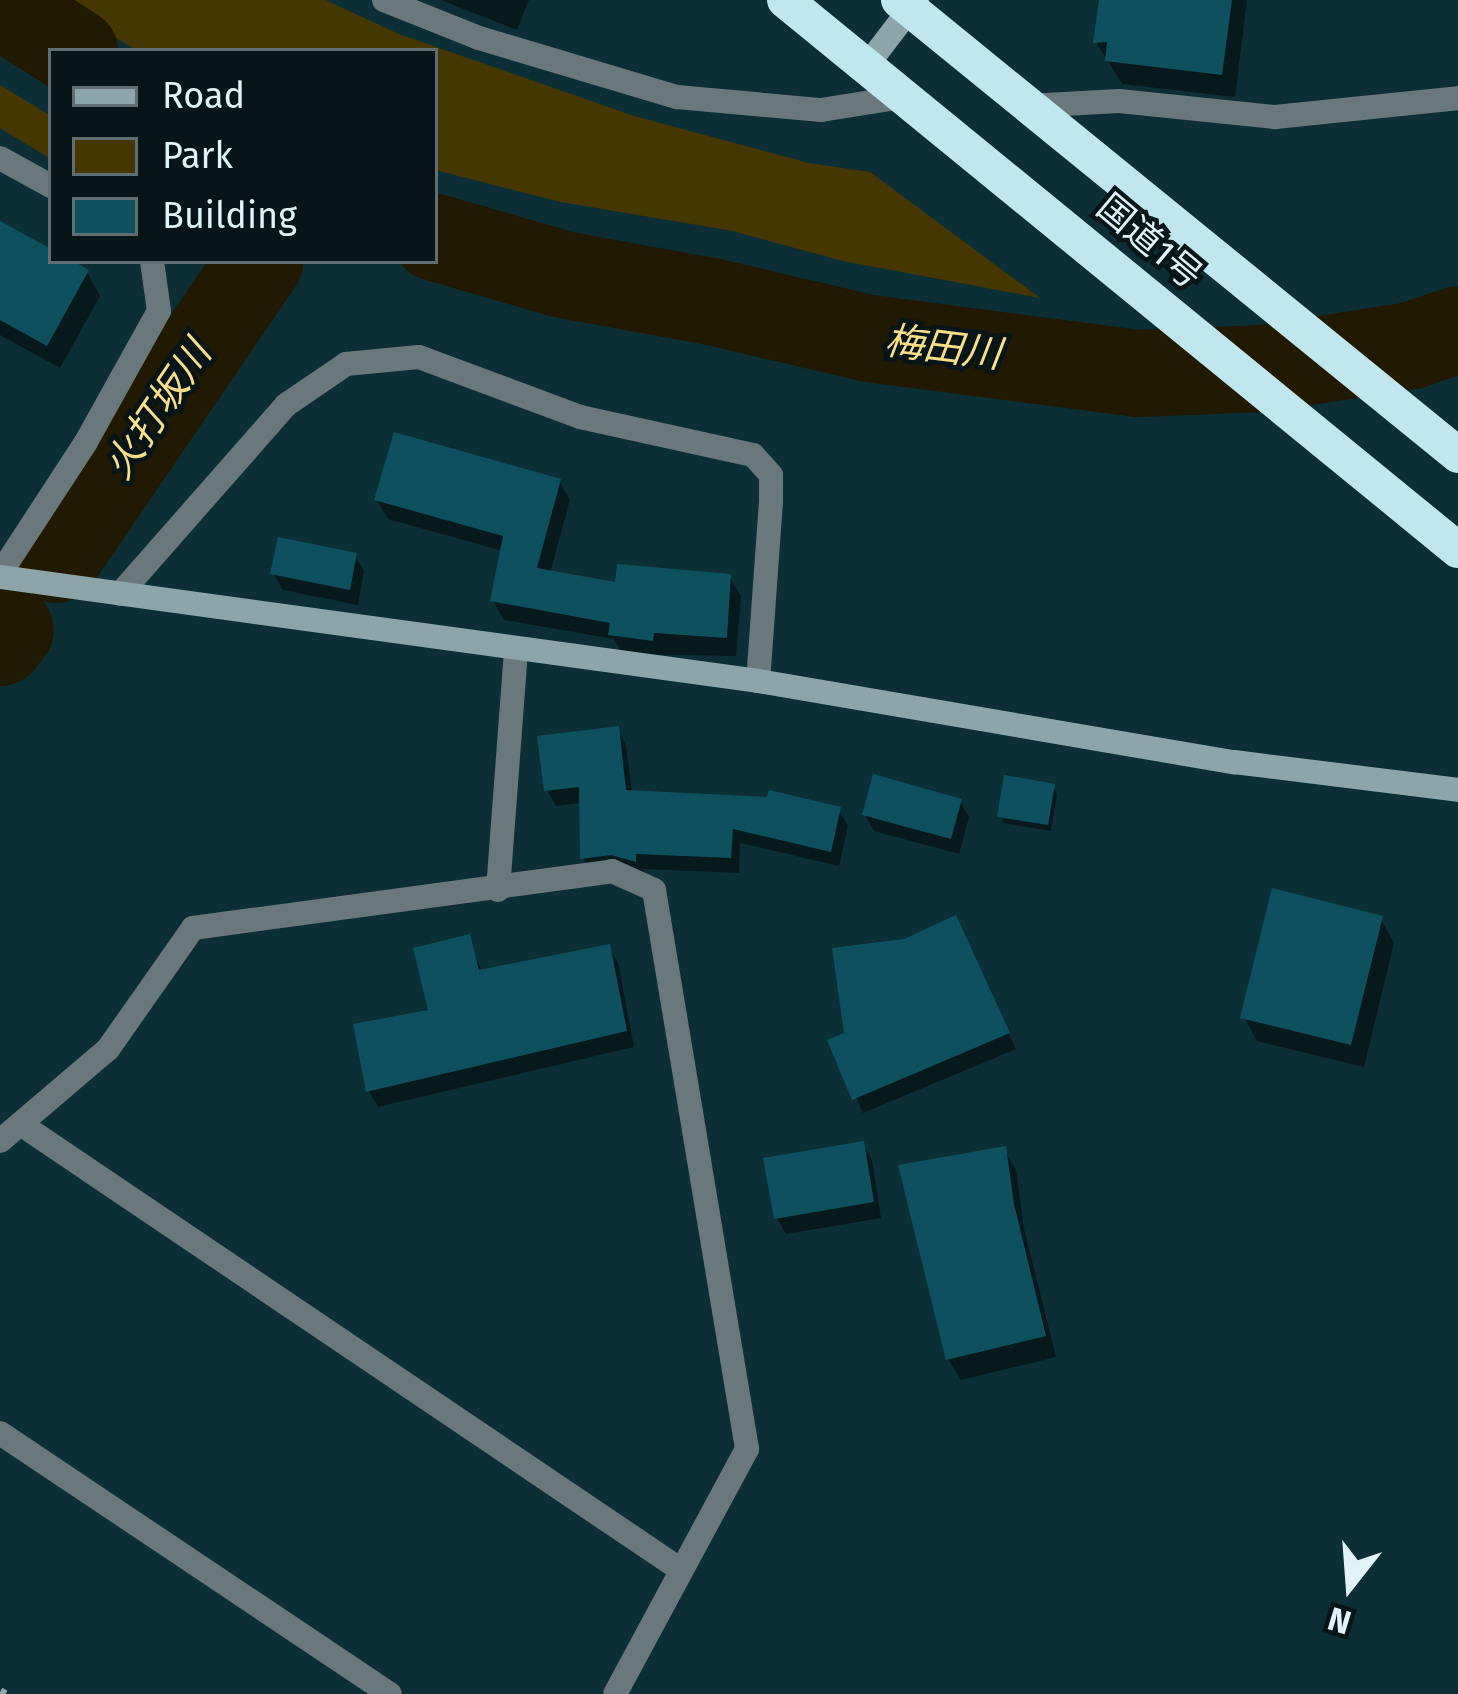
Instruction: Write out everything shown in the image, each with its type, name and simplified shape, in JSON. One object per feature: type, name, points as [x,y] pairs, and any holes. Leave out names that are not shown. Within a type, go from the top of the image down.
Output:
[{"type":"highway","name":"国道1号","points":[[785,0],[1458,550]]},
{"type":"highway","name":"国道1号","points":[[908,3],[1452,451]]},
{"type":"street","points":[[384,0],[536,56],[693,100],[821,110],[908,96]]},
{"type":"street","points":[[868,64],[908,3]]},
{"type":"street","points":[[1041,117],[1119,101],[1275,117],[1458,98]]},
{"type":"street","points":[[0,158],[48,184]]},
{"type":"street","points":[[152,264],[159,311],[86,442],[0,576],[758,681],[1234,762],[1458,790]]},
{"type":"street","points":[[120,594],[286,405],[346,364],[419,358],[580,417],[753,455],[771,475],[758,681]]},
{"type":"street","points":[[499,890],[516,651]]},
{"type":"street","points":[[0,1141],[108,1049],[193,928],[612,871],[654,890],[747,1449],[615,1694]]},
{"type":"street","points":[[22,1125],[681,1570]]},
{"type":"street","points":[[0,1433],[390,1694]]},
{"type":"green space","points":[[53,0],[325,0],[399,34],[634,116],[809,163],[870,172],[1040,298],[843,261],[733,231],[561,202],[438,171],[438,48],[133,48]]},
{"type":"green space","points":[[0,85],[48,114],[48,157],[0,128]]},
{"type":"building","points":[[1099,0],[1232,0],[1222,75],[1105,61],[1107,42],[1093,43]]},
{"type":"building","points":[[0,221],[48,247],[48,264],[78,264],[89,270],[47,346],[0,320]]},
{"type":"building","points":[[394,432],[561,479],[537,568],[615,582],[617,564],[731,574],[727,638],[654,633],[653,641],[608,635],[610,623],[490,601],[503,536],[374,500]]},
{"type":"building","points":[[278,537],[357,553],[350,590],[270,574]]},
{"type":"building","points":[[619,726],[626,790],[767,797],[769,790],[841,807],[831,852],[733,829],[731,858],[636,854],[636,862],[611,855],[580,859],[579,787],[544,791],[537,736]]},
{"type":"building","points":[[873,774],[962,799],[951,839],[862,815]]},
{"type":"building","points":[[1004,775],[1055,784],[1048,825],[997,817]]},
{"type":"building","points":[[1272,888],[1383,916],[1351,1045],[1240,1018]]},
{"type":"building","points":[[956,915],[1010,1033],[852,1100],[827,1040],[844,1033],[832,948],[904,939]]},
{"type":"building","points":[[470,934],[479,970],[610,944],[627,1031],[366,1092],[353,1024],[428,1010],[413,948]]},
{"type":"building","points":[[864,1141],[874,1202],[774,1219],[763,1158]]},
{"type":"building","points":[[1006,1146],[1014,1204],[1046,1336],[946,1360],[898,1165]]},
{"type":"waterway","name":"梅田川","points":[[0,4],[69,48]]},
{"type":"waterway","name":"梅田川","points":[[438,238],[562,274],[711,301],[869,338],[1137,373],[1263,368],[1411,345],[1458,329]]},
{"type":"waterway","name":"火打坂川","points":[[56,559],[257,264]]},
{"type":"waterway","name":"火打坂川","points":[[0,642],[10,629]]},
{"type":"railway","points":[[0,1691],[5,1694]]}]
